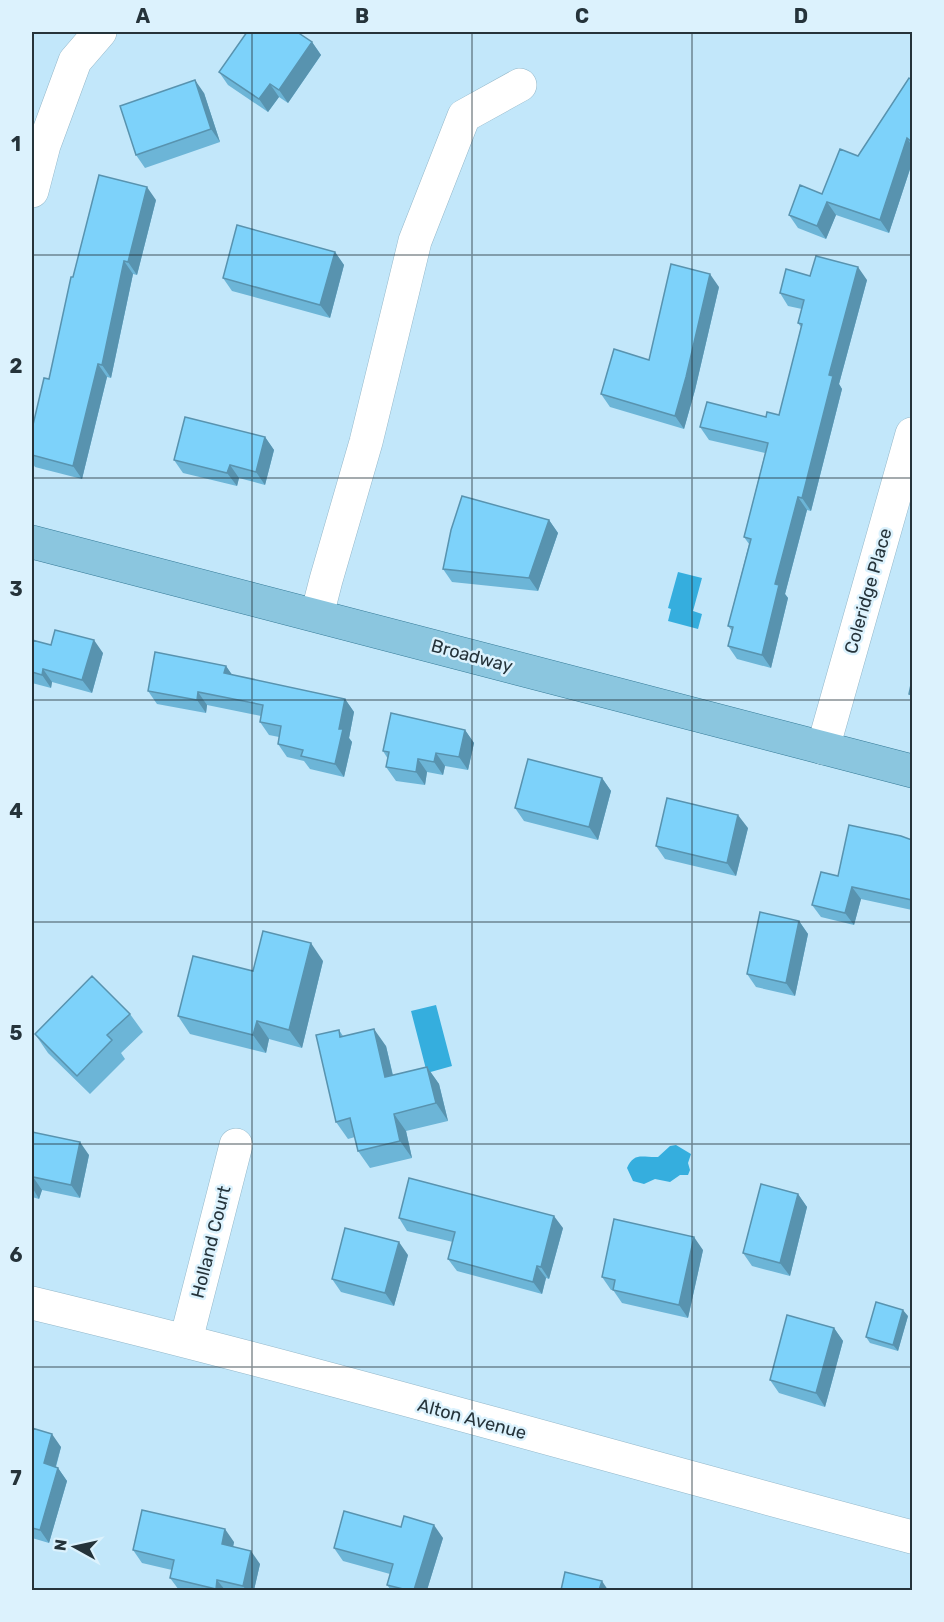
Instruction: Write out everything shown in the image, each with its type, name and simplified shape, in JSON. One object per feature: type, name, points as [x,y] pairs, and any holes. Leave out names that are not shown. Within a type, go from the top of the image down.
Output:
[{"type":"main road","name":"Broadway","points":[[32,542],[912,771]]},
{"type":"street","points":[[32,191],[44,145],[75,61],[100,32]]},
{"type":"street","points":[[318,615],[366,442],[415,241],[464,116],[520,85]]},
{"type":"street","name":"Coleridge Place","points":[[823,748],[912,434]]},
{"type":"street","name":"Holland Court","points":[[186,1340],[236,1144]]},
{"type":"street","name":"Alton Avenue","points":[[32,1303],[186,1340],[912,1537]]},
{"type":"water","points":[[678,572],[702,578],[693,611],[702,614],[698,629],[668,621],[671,609],[668,608]]},
{"type":"water","points":[[436,1005],[452,1066],[427,1073],[411,1011]]},
{"type":"water","points":[[676,1145],[691,1154],[688,1175],[680,1175],[670,1182],[655,1179],[644,1184],[633,1181],[627,1168],[633,1159],[640,1156],[658,1157],[670,1146]]},
{"type":"building","points":[[247,32],[297,32],[312,42],[279,90],[270,84],[259,99],[219,72]]},
{"type":"building","points":[[909,78],[912,80],[912,142],[907,138],[880,220],[827,202],[817,226],[789,215],[800,185],[822,194],[840,149],[858,156]]},
{"type":"building","points":[[195,80],[211,129],[136,155],[120,106]]},
{"type":"building","points":[[99,175],[147,187],[128,262],[124,261],[102,365],[98,364],[73,466],[32,455],[32,429],[44,378],[49,379],[71,277],[73,277]]},
{"type":"building","points":[[237,225],[335,252],[320,305],[223,278]]},
{"type":"building","points":[[816,256],[858,267],[829,375],[833,376],[802,498],[798,497],[775,584],[779,585],[762,655],[728,646],[733,627],[728,626],[751,539],[744,537],[768,443],[700,427],[707,402],[766,417],[767,412],[779,415],[802,324],[798,323],[804,300],[780,293],[786,269],[810,276]]},
{"type":"building","points":[[671,264],[710,274],[675,416],[601,394],[614,349],[649,360]]},
{"type":"building","points":[[185,417],[265,437],[256,472],[230,465],[227,473],[174,460]]},
{"type":"building","points":[[462,496],[549,520],[529,578],[443,569],[451,530]]},
{"type":"building","points":[[55,630],[94,640],[82,680],[43,669],[42,675],[32,672],[32,640],[51,645]]},
{"type":"building","points":[[155,652],[226,666],[224,673],[345,699],[339,729],[343,729],[335,764],[301,756],[303,750],[278,744],[281,726],[260,722],[263,705],[198,692],[197,700],[148,691]]},
{"type":"building","points":[[391,713],[465,730],[459,757],[436,753],[434,762],[418,759],[416,772],[386,767],[389,752],[383,751]]},
{"type":"building","points":[[528,759],[602,778],[589,827],[515,808]]},
{"type":"building","points":[[667,798],[738,815],[727,863],[656,846]]},
{"type":"building","points":[[849,825],[912,840],[912,900],[852,887],[845,913],[812,905],[821,872],[838,876]]},
{"type":"building","points":[[760,912],[799,921],[786,983],[747,974]]},
{"type":"building","points":[[263,931],[311,943],[289,1030],[257,1021],[253,1035],[178,1016],[193,956],[253,971]]},
{"type":"building","points":[[92,976],[130,1014],[107,1035],[112,1040],[77,1076],[35,1034]]},
{"type":"building","points":[[374,1029],[385,1077],[427,1067],[436,1103],[394,1114],[400,1141],[358,1151],[350,1118],[336,1122],[316,1035],[339,1030],[340,1037]]},
{"type":"building","points":[[32,1132],[80,1142],[71,1185],[33,1177],[32,1181]]},
{"type":"building","points":[[409,1178],[554,1216],[541,1267],[537,1266],[533,1282],[448,1259],[455,1232],[399,1218]]},
{"type":"building","points":[[761,1184],[798,1194],[780,1263],[743,1253]]},
{"type":"building","points":[[614,1219],[694,1237],[679,1305],[613,1290],[615,1280],[602,1277]]},
{"type":"building","points":[[345,1228],[399,1242],[385,1293],[332,1279]]},
{"type":"building","points":[[876,1302],[903,1310],[893,1345],[866,1337]]},
{"type":"building","points":[[787,1315],[834,1328],[816,1393],[770,1380]]},
{"type":"building","points":[[32,1428],[52,1434],[44,1463],[58,1468],[40,1530],[32,1528]]},
{"type":"building","points":[[142,1510],[225,1529],[222,1544],[251,1551],[243,1586],[217,1580],[216,1589],[170,1578],[174,1560],[133,1550]]},
{"type":"building","points":[[344,1511],[401,1527],[404,1516],[434,1525],[414,1590],[387,1585],[393,1564],[334,1548]]},
{"type":"building","points":[[565,1572],[602,1581],[599,1590],[561,1590]]}]
